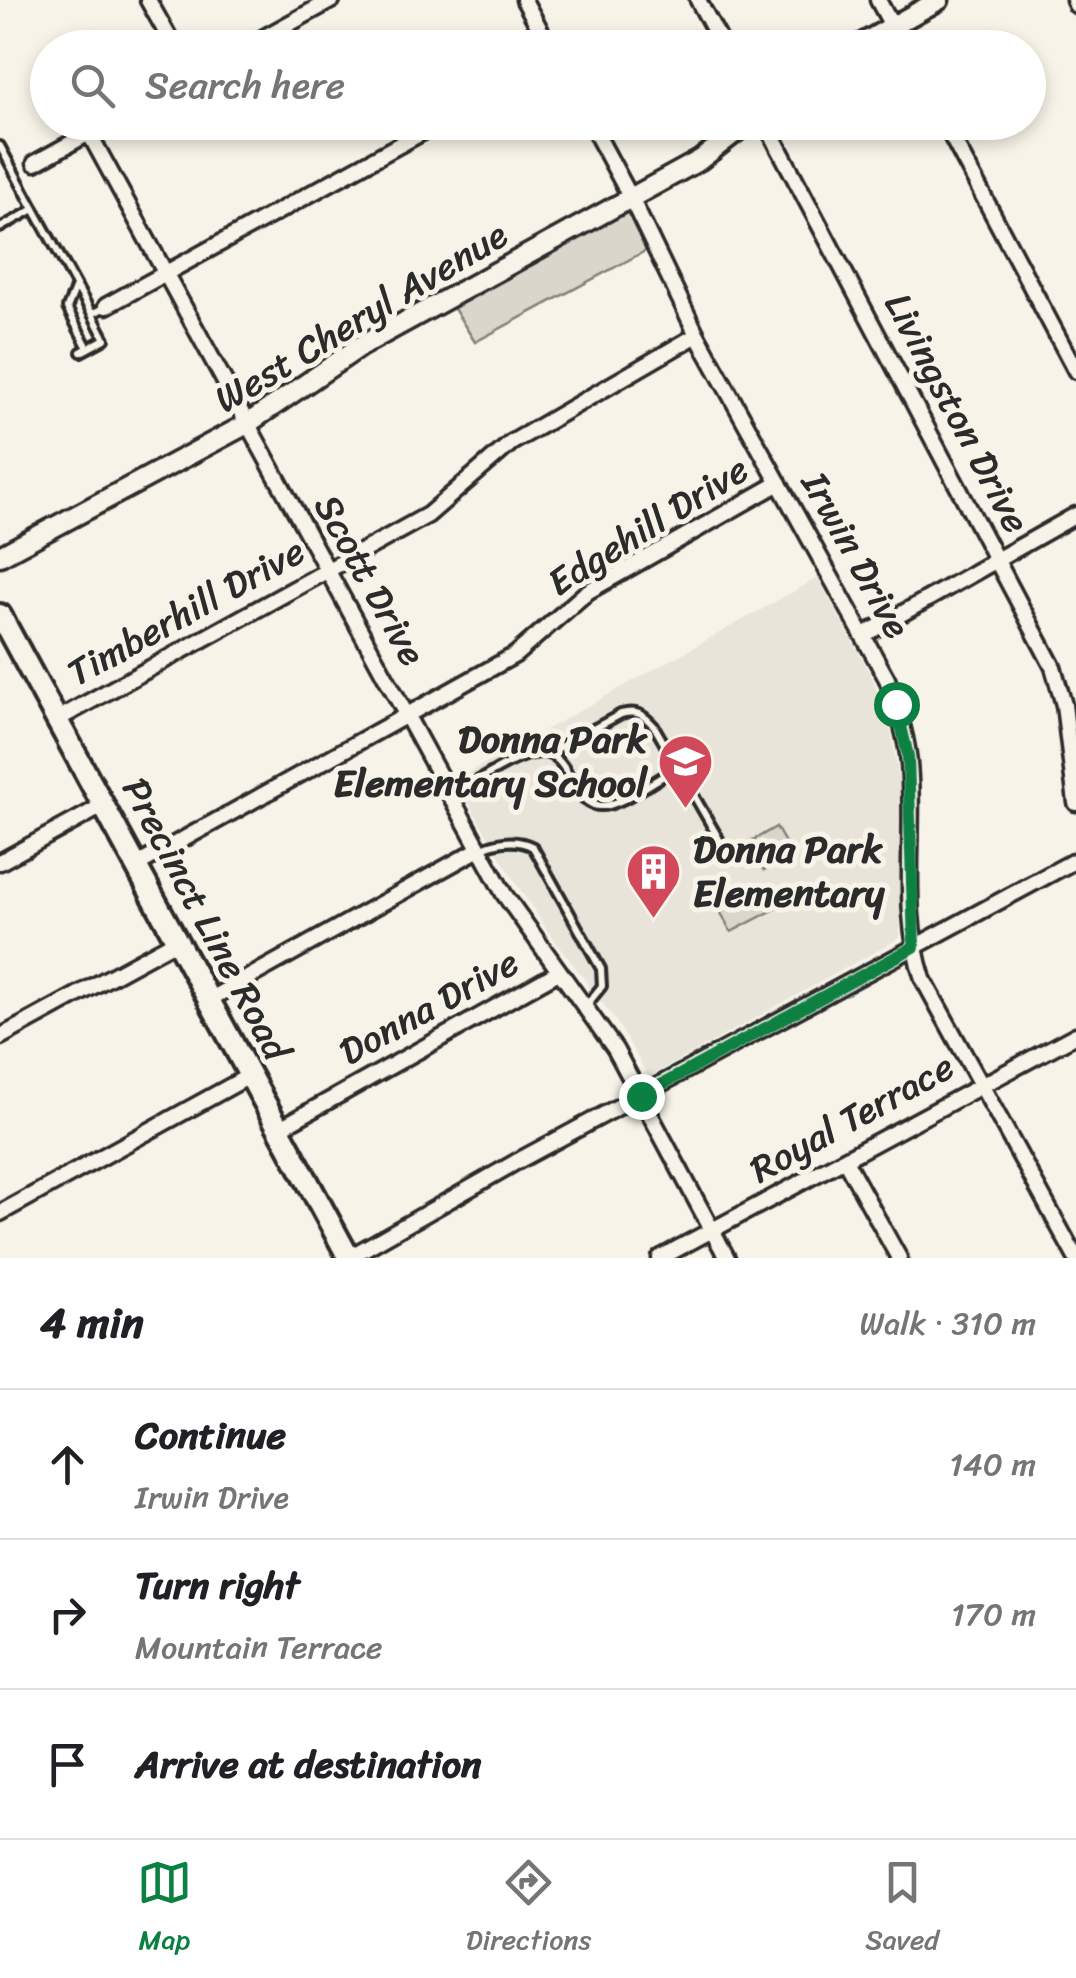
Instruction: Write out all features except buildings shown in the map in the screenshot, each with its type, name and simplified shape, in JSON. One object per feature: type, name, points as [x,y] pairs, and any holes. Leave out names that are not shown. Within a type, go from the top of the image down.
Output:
[{"type":"main road","name":"Precinct Line Road","points":[[0,614],[349,1258]]},
{"type":"street","points":[[148,0],[165,30]]},
{"type":"street","points":[[278,30],[332,0]]},
{"type":"street","points":[[524,0],[540,30]]},
{"type":"street","points":[[698,0],[714,30]]},
{"type":"street","points":[[878,0],[894,30]]},
{"type":"street","points":[[885,30],[939,0]]},
{"type":"street","points":[[35,164],[69,140]]},
{"type":"street","name":"Scott Drive","points":[[92,140],[504,894],[615,1050],[727,1258]]},
{"type":"street","points":[[99,310],[408,140]]},
{"type":"street","name":"Irwin Drive","points":[[600,140],[697,334],[864,636],[896,704],[908,756],[914,947],[923,979],[1076,1258]]},
{"type":"street","name":"West Cheryl Avenue","points":[[0,556],[247,424],[360,346],[700,160],[726,140]]},
{"type":"street","name":"Livingston Drive","points":[[775,140],[998,560],[1060,686],[1076,803]]},
{"type":"street","points":[[954,140],[1076,371]]},
{"type":"street","name":"Timberhill Drive","points":[[58,719],[428,515],[511,443],[697,334]]},
{"type":"street","name":"Edgehill Drive","points":[[137,865],[515,656],[587,592],[779,483]]},
{"type":"street","points":[[864,636],[1076,515]]},
{"type":"street","points":[[0,862],[104,804]]},
{"type":"street","points":[[210,999],[479,849]]},
{"type":"street","points":[[349,1258],[1076,860]]},
{"type":"street","points":[[0,1038],[178,940]]},
{"type":"street","name":"Donna Drive","points":[[280,1128],[558,972]]},
{"type":"street","name":"Royal Terrace","points":[[660,1258],[1076,1034]]},
{"type":"street","points":[[0,1213],[252,1075]]},
{"type":"street","points":[[844,1160],[899,1258]]},
{"type":"lane","points":[[0,146],[76,285],[99,310],[105,339],[85,350],[67,308],[76,285]]},
{"type":"lane","points":[[0,228],[34,210]]},
{"type":"lane","points":[[450,798],[526,756],[548,754],[621,714],[634,711],[654,726],[720,839]]},
{"type":"lane","points":[[548,754],[557,759],[582,797],[591,804],[608,806],[677,768]]},
{"type":"lane","points":[[479,849],[506,841],[533,847],[601,969],[602,986],[584,1008]]},
{"type":"shaded area","points":[[628,210],[649,249],[475,342],[451,304]]},
{"type":"shaded area","name":"Donna Park Elementary School","points":[[818,578],[871,675],[890,726],[900,785],[900,938],[649,1077],[616,1021],[514,880],[455,780]]},
{"type":"shaded area","points":[[776,827],[792,855],[764,870],[748,843]]},
{"type":"shaded area","points":[[762,886],[775,909],[731,932],[719,909]]},
{"type":"place","name":"Donna Park Elementary School","points":[[686,810]]},
{"type":"place","name":"Donna Park Elementary","points":[[654,920]]},
{"type":"route","points":[[641,1096],[914,947],[908,756],[896,704]]}]
